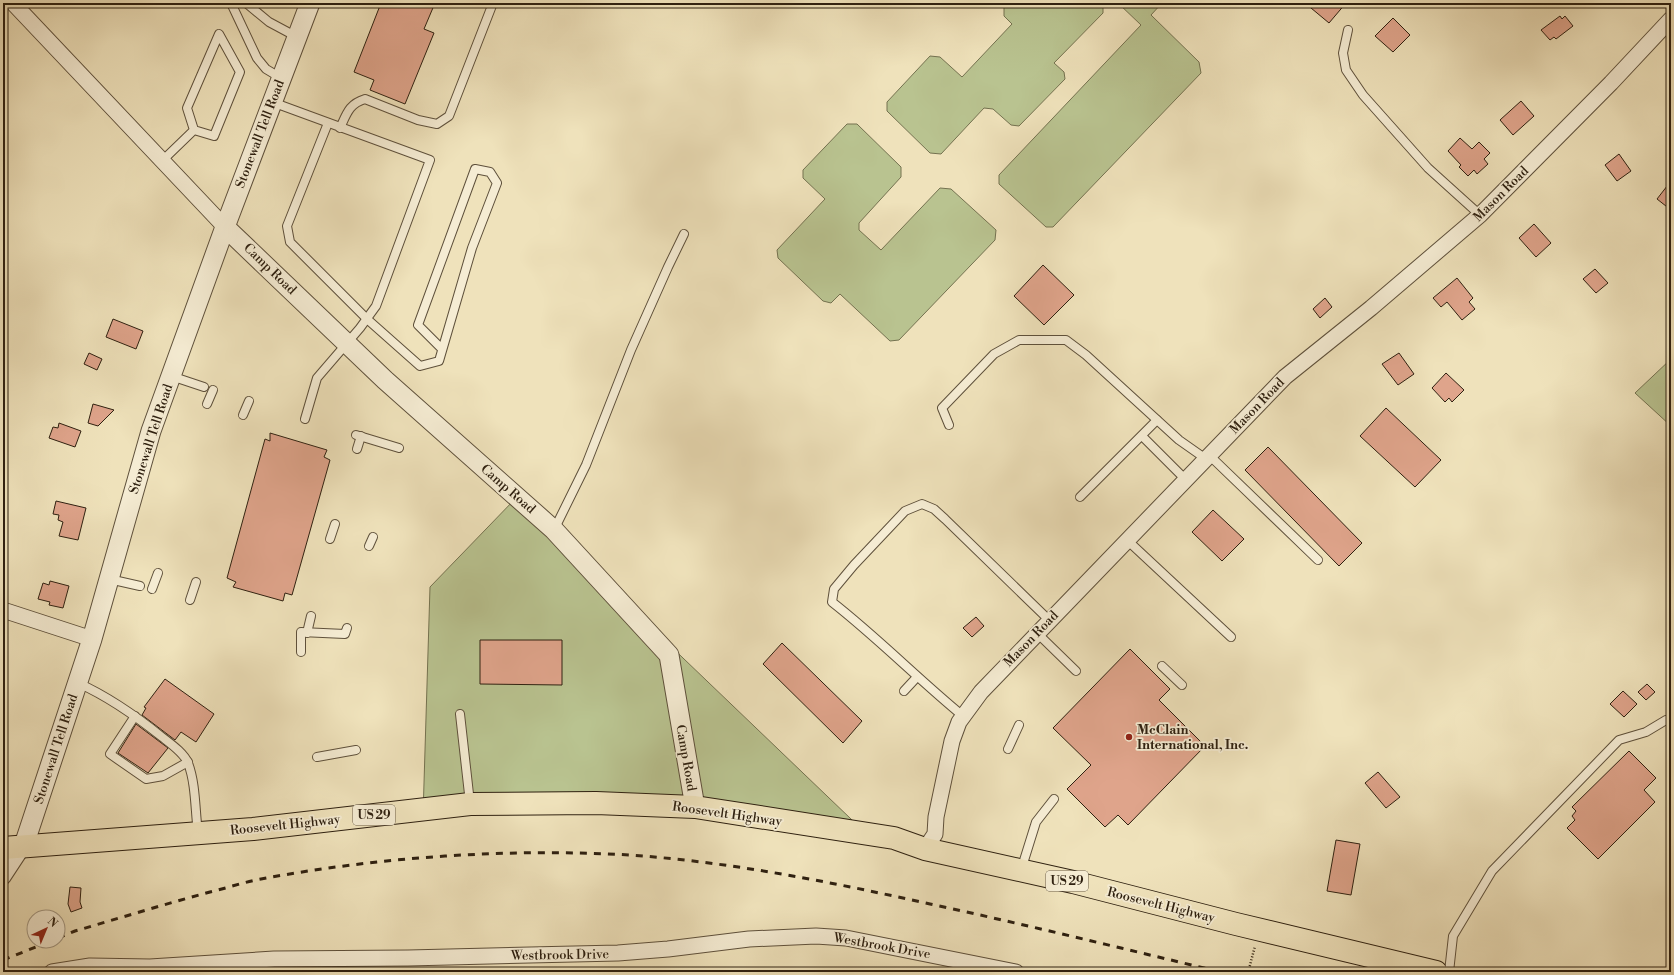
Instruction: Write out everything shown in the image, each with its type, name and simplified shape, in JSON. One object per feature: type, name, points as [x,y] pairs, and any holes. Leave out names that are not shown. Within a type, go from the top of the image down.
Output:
[{"type":"main road","name":"Roosevelt Highway","points":[[3,848],[24,845],[132,839],[253,829],[470,804],[606,803],[694,807],[894,838],[924,849],[1073,882],[1260,930],[1436,972]]},
{"type":"street","points":[[13,3],[225,227]]},
{"type":"street","name":"Stonewall Tell Road","points":[[3,877],[24,845],[92,639],[151,431],[225,227],[310,3]]},
{"type":"street","name":"Mason Road","points":[[924,849],[935,834],[936,817],[952,741],[959,722],[981,692],[1285,377],[1371,308],[1480,216],[1611,83],[1671,19]]},
{"type":"street","name":"Camp Road","points":[[225,227],[385,380],[554,530],[669,655],[694,807]]},
{"type":"street","points":[[3,610],[92,639]]},
{"type":"street","name":"Westbrook Drive","points":[[52,972],[90,966],[150,967],[274,959],[408,958],[618,953],[668,949],[749,939],[816,936],[853,939],[1016,972]]},
{"type":"lane","points":[[231,3],[257,58],[266,69],[281,78]]},
{"type":"lane","points":[[246,3],[269,22],[297,37]]},
{"type":"lane","points":[[340,128],[348,111],[355,102],[365,99],[418,120],[437,124],[449,116],[493,3]]},
{"type":"lane","points":[[1348,30],[1343,53],[1346,70],[1363,95],[1428,168],[1480,216]]},
{"type":"lane","points":[[219,34],[240,72],[214,136],[194,130],[187,108],[219,34]]},
{"type":"lane","points":[[272,102],[430,160],[376,306],[347,344],[317,378],[305,419]]},
{"type":"lane","points":[[328,123],[287,226],[290,242],[367,319],[420,366],[439,361],[472,248],[497,183],[490,172],[475,169],[418,325],[442,349]]},
{"type":"lane","points":[[163,160],[194,130]]},
{"type":"lane","points":[[554,530],[586,465],[631,350],[684,234]]},
{"type":"lane","points":[[949,425],[942,408],[994,354],[1019,340],[1066,340],[1086,355],[1179,440],[1208,457],[1318,560]]},
{"type":"lane","points":[[171,376],[204,387]]},
{"type":"lane","points":[[207,404],[213,390]]},
{"type":"lane","points":[[243,415],[249,401]]},
{"type":"lane","points":[[1080,497],[1157,420]]},
{"type":"lane","points":[[357,449],[359,436],[399,448]]},
{"type":"lane","points":[[1142,436],[1186,480]]},
{"type":"lane","points":[[963,716],[863,626],[832,602],[834,589],[854,565],[905,511],[922,504],[934,509],[1050,620]]},
{"type":"lane","points":[[330,539],[335,524]]},
{"type":"lane","points":[[369,546],[373,537]]},
{"type":"lane","points":[[1127,540],[1231,637]]},
{"type":"lane","points":[[152,589],[158,573]]},
{"type":"lane","points":[[109,579],[140,586]]},
{"type":"lane","points":[[190,600],[196,582]]},
{"type":"lane","points":[[307,633],[311,616]]},
{"type":"lane","points":[[301,652],[301,632],[345,634],[346,628]]},
{"type":"lane","points":[[1037,633],[1076,671]]},
{"type":"lane","points":[[1162,666],[1182,685]]},
{"type":"lane","points":[[904,691],[918,677]]},
{"type":"lane","points":[[78,683],[95,690],[135,716],[176,748],[188,762],[192,782],[198,834]]},
{"type":"lane","points":[[460,714],[470,804]]},
{"type":"lane","points":[[135,716],[110,754],[146,779],[163,776],[188,762]]},
{"type":"lane","points":[[1449,972],[1454,936],[1492,871],[1619,740],[1646,732],[1666,720]]},
{"type":"lane","points":[[1008,749],[1019,726]]},
{"type":"lane","points":[[317,758],[356,750]]},
{"type":"lane","points":[[1021,871],[1036,822],[1054,799]]},
{"type":"path","points":[[1249,969],[1260,930]]},
{"type":"green space","points":[[1007,3],[1101,3],[1103,5],[1103,13],[1054,63],[1064,72],[1065,79],[1019,126],[1011,125],[993,109],[984,108],[941,154],[930,153],[887,111],[887,102],[930,56],[940,57],[962,77],[1012,24],[1004,16],[1004,7]]},
{"type":"green space","points":[[1118,3],[1162,3],[1151,15],[1199,62],[1201,73],[1053,227],[1046,227],[999,184],[999,175],[1141,25]]},
{"type":"green space","points":[[847,124],[857,124],[901,167],[901,177],[859,223],[859,230],[881,250],[940,188],[951,189],[996,230],[995,240],[899,340],[890,341],[840,294],[831,303],[823,301],[778,258],[777,250],[825,199],[803,178],[803,170]]},
{"type":"green space","points":[[1671,359],[1671,426],[1635,393]]},
{"type":"green space","points":[[516,498],[875,842],[677,809],[423,816],[430,587]]},
{"type":"building","points":[[381,3],[435,3],[424,29],[434,33],[405,104],[370,90],[374,80],[354,72]]},
{"type":"building","points":[[1305,3],[1346,3],[1329,23]]},
{"type":"building","points":[[1560,16],[1562,19],[1565,16],[1573,26],[1556,39],[1554,37],[1550,40],[1541,30]]},
{"type":"building","points":[[1393,18],[1410,35],[1393,52],[1375,36]]},
{"type":"building","points":[[1521,101],[1534,116],[1513,135],[1500,120]]},
{"type":"building","points":[[1460,138],[1472,149],[1479,142],[1490,153],[1484,159],[1488,164],[1477,174],[1474,170],[1468,176],[1459,167],[1461,165],[1448,151]]},
{"type":"building","points":[[1619,154],[1631,171],[1617,181],[1605,165]]},
{"type":"building","points":[[1671,181],[1671,210],[1657,199]]},
{"type":"building","points":[[1534,224],[1551,243],[1536,257],[1519,238]]},
{"type":"building","points":[[1043,265],[1074,295],[1044,325],[1014,296]]},
{"type":"building","points":[[1595,269],[1608,283],[1596,293],[1583,279]]},
{"type":"building","points":[[1457,278],[1473,298],[1469,302],[1475,309],[1462,320],[1447,302],[1441,307],[1433,298]]},
{"type":"building","points":[[1325,298],[1332,307],[1320,318],[1313,309]]},
{"type":"building","points":[[113,319],[143,331],[136,349],[106,337]]},
{"type":"building","points":[[89,353],[102,359],[97,370],[84,364]]},
{"type":"building","points":[[1399,353],[1414,374],[1398,385],[1382,364]]},
{"type":"building","points":[[1446,373],[1464,390],[1452,402],[1449,398],[1445,402],[1432,388]]},
{"type":"building","points":[[93,404],[114,410],[98,426],[88,423]]},
{"type":"building","points":[[1386,408],[1441,460],[1415,487],[1360,436]]},
{"type":"building","points":[[59,423],[81,431],[75,447],[49,438],[53,427],[58,428]]},
{"type":"building","points":[[270,433],[327,450],[324,457],[330,460],[292,595],[285,593],[283,601],[233,587],[236,582],[227,578],[265,439],[270,441]]},
{"type":"building","points":[[1268,447],[1362,543],[1339,566],[1245,470]]},
{"type":"building","points":[[56,501],[86,508],[78,540],[59,536],[63,522],[58,520],[59,515],[53,514]]},
{"type":"building","points":[[1213,510],[1244,539],[1222,561],[1192,532]]},
{"type":"building","points":[[50,581],[69,586],[63,608],[49,605],[50,602],[38,599],[43,583],[49,585]]},
{"type":"building","points":[[976,617],[984,626],[972,637],[963,628]]},
{"type":"building","points":[[480,640],[562,640],[562,685],[480,684]]},
{"type":"building","points":[[782,643],[862,721],[843,743],[763,664]]},
{"type":"building","name":"McClain International, Inc.","points":[[1130,649],[1170,689],[1159,700],[1205,746],[1128,825],[1118,815],[1105,827],[1067,789],[1091,765],[1053,728]]},
{"type":"building","points":[[165,679],[214,714],[196,742],[181,732],[175,740],[142,715],[146,708],[144,707]]},
{"type":"building","points":[[1647,684],[1655,692],[1646,700],[1638,692]]},
{"type":"building","points":[[1623,691],[1637,704],[1624,717],[1610,704]]},
{"type":"building","points":[[136,724],[168,748],[148,773],[118,753]]},
{"type":"building","points":[[1629,751],[1656,778],[1644,790],[1655,802],[1598,859],[1567,828],[1575,820],[1572,816],[1576,811],[1572,807]]},
{"type":"building","points":[[1378,772],[1400,797],[1386,808],[1365,783]]},
{"type":"building","points":[[1336,840],[1360,844],[1351,895],[1327,891]]},
{"type":"building","points":[[70,887],[81,888],[80,902],[82,908],[71,912],[68,904]]},
{"type":"railway","points":[[66,935],[176,901],[242,883],[306,871],[444,856],[583,853],[667,858],[781,874],[1003,920],[1221,972]]},
{"type":"railway","points":[[3,960],[31,949]]},
{"type":"place","name":"McClain International, Inc.","points":[[1129,737]]}]
